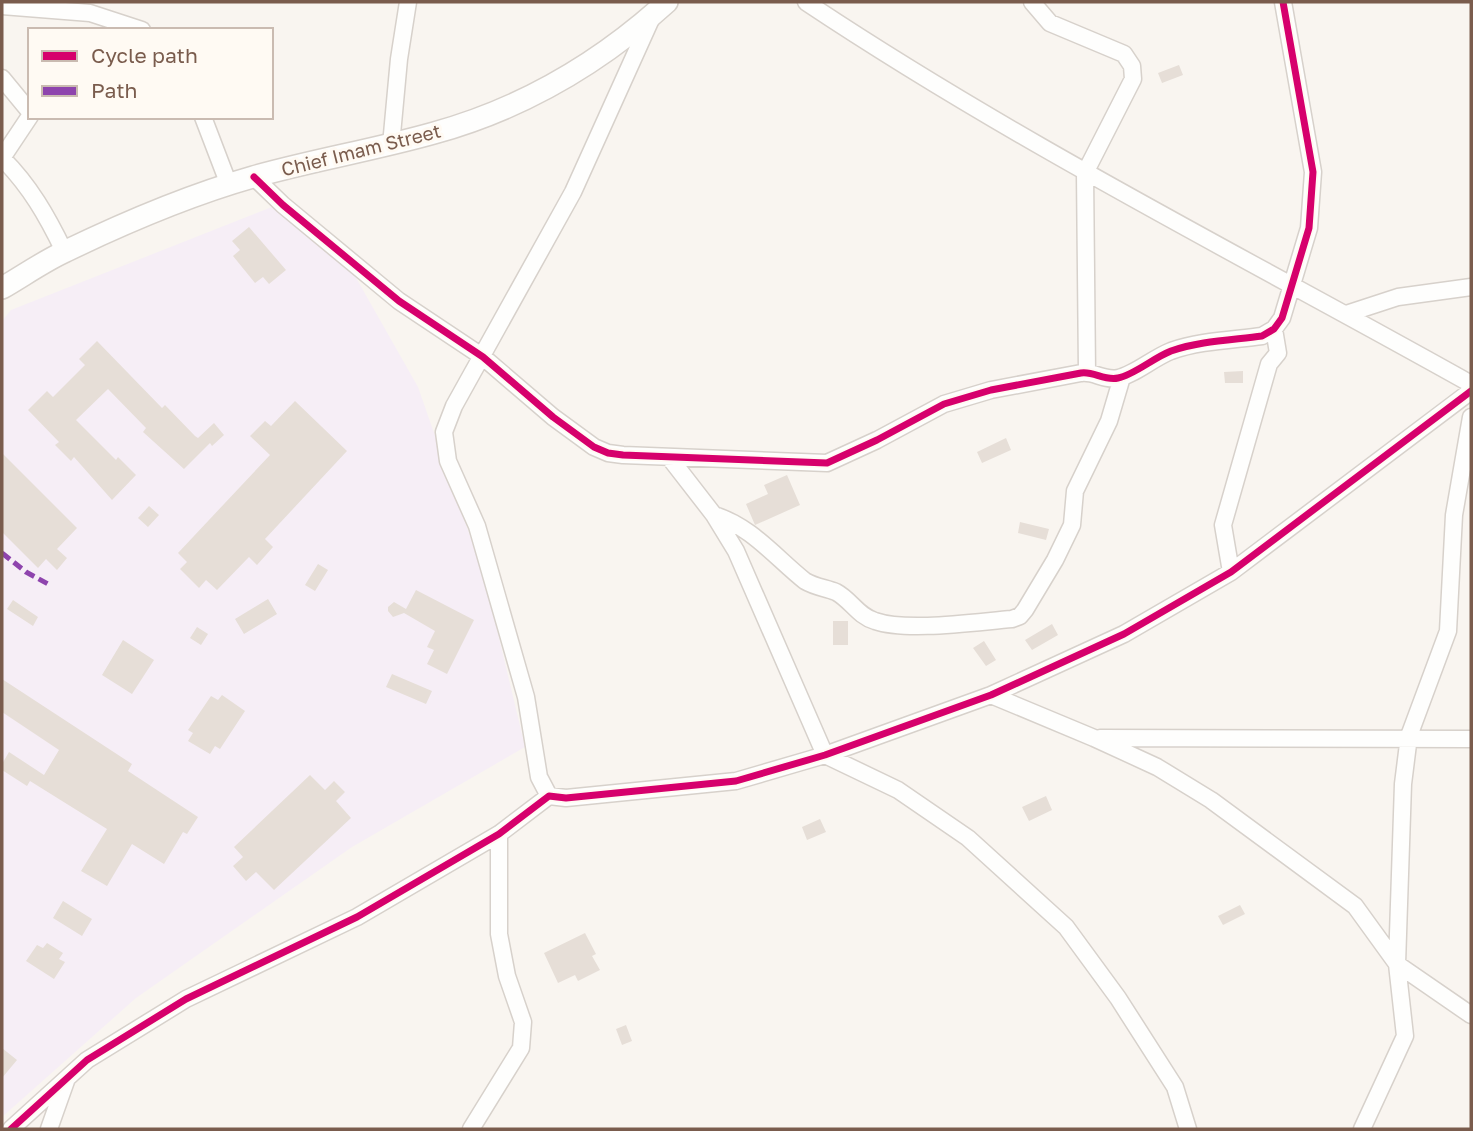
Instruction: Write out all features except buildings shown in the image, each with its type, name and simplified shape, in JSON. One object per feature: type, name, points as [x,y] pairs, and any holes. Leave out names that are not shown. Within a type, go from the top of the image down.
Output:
[{"type":"street","points":[[391,145],[399,59],[408,2]]},
{"type":"street","points":[[806,2],[975,109],[1085,173],[1471,384]]},
{"type":"street","points":[[1032,2],[1050,23],[1124,54],[1132,66],[1133,79],[1085,173],[1087,372]]},
{"type":"street","points":[[254,177],[283,205],[399,301],[483,357],[553,417],[601,451],[623,455],[827,463],[955,400],[991,390],[1087,372],[1110,379],[1122,377],[1173,350],[1262,336],[1274,329],[1282,318],[1309,228],[1313,172],[1283,2]]},
{"type":"street","points":[[2,6],[90,13],[136,28]]},
{"type":"street","points":[[549,796],[539,777],[526,697],[477,526],[448,461],[444,432],[454,406],[573,192],[660,8]]},
{"type":"street","name":"Chief Imam Street","points":[[2,288],[64,251],[145,216],[229,185],[436,133],[533,96],[560,82],[600,55],[660,8]]},
{"type":"street","points":[[2,78],[28,111]]},
{"type":"street","points":[[28,117],[2,158],[38,201],[64,251]]},
{"type":"street","points":[[204,119],[229,185]]},
{"type":"street","points":[[1346,314],[1398,297],[1471,287]]},
{"type":"street","points":[[1231,572],[1223,525],[1269,364],[1278,353],[1274,329]]},
{"type":"street","points":[[714,515],[732,521],[805,581],[837,593],[861,615],[873,621],[894,626],[1012,619],[1025,610],[1072,525],[1075,491],[1109,421],[1122,377]]},
{"type":"street","points":[[11,1129],[87,1060],[186,999],[357,917],[499,834],[549,796],[566,798],[736,781],[825,755],[991,695],[1124,634],[1231,572],[1471,391]]},
{"type":"street","points":[[1362,1129],[1405,1036],[1397,964],[1403,784],[1409,738],[1448,631],[1454,515],[1471,417]]},
{"type":"street","points":[[669,457],[714,515],[736,551],[825,755],[898,790],[968,838],[1066,927],[1118,998],[1175,1087],[1188,1129]]},
{"type":"street","points":[[991,695],[1094,737],[1157,767],[1211,800],[1355,906],[1397,964],[1471,1015]]},
{"type":"street","points":[[1094,737],[1471,738]]},
{"type":"street","points":[[471,1129],[521,1048],[523,1021],[507,976],[499,934],[499,834]]},
{"type":"street","points":[[49,1129],[68,1076]]},
{"type":"shaded area","points":[[277,205],[355,276],[418,387],[485,579],[525,747],[352,847],[136,998],[2,1117],[2,321],[11,310]]},
{"type":"marked path","points":[[2,553],[26,572],[48,584]]},
{"type":"cycle path","points":[[254,177],[283,205],[399,301],[483,357],[553,417],[594,447],[623,455],[827,463],[944,404],[991,390],[1081,373],[1118,378],[1171,351],[1204,343],[1262,336],[1274,329],[1282,318],[1309,228],[1313,172],[1283,2]]},
{"type":"cycle path","points":[[11,1129],[87,1060],[186,999],[357,917],[499,834],[549,796],[566,798],[736,781],[825,755],[991,695],[1124,634],[1231,572],[1471,391]]}]
